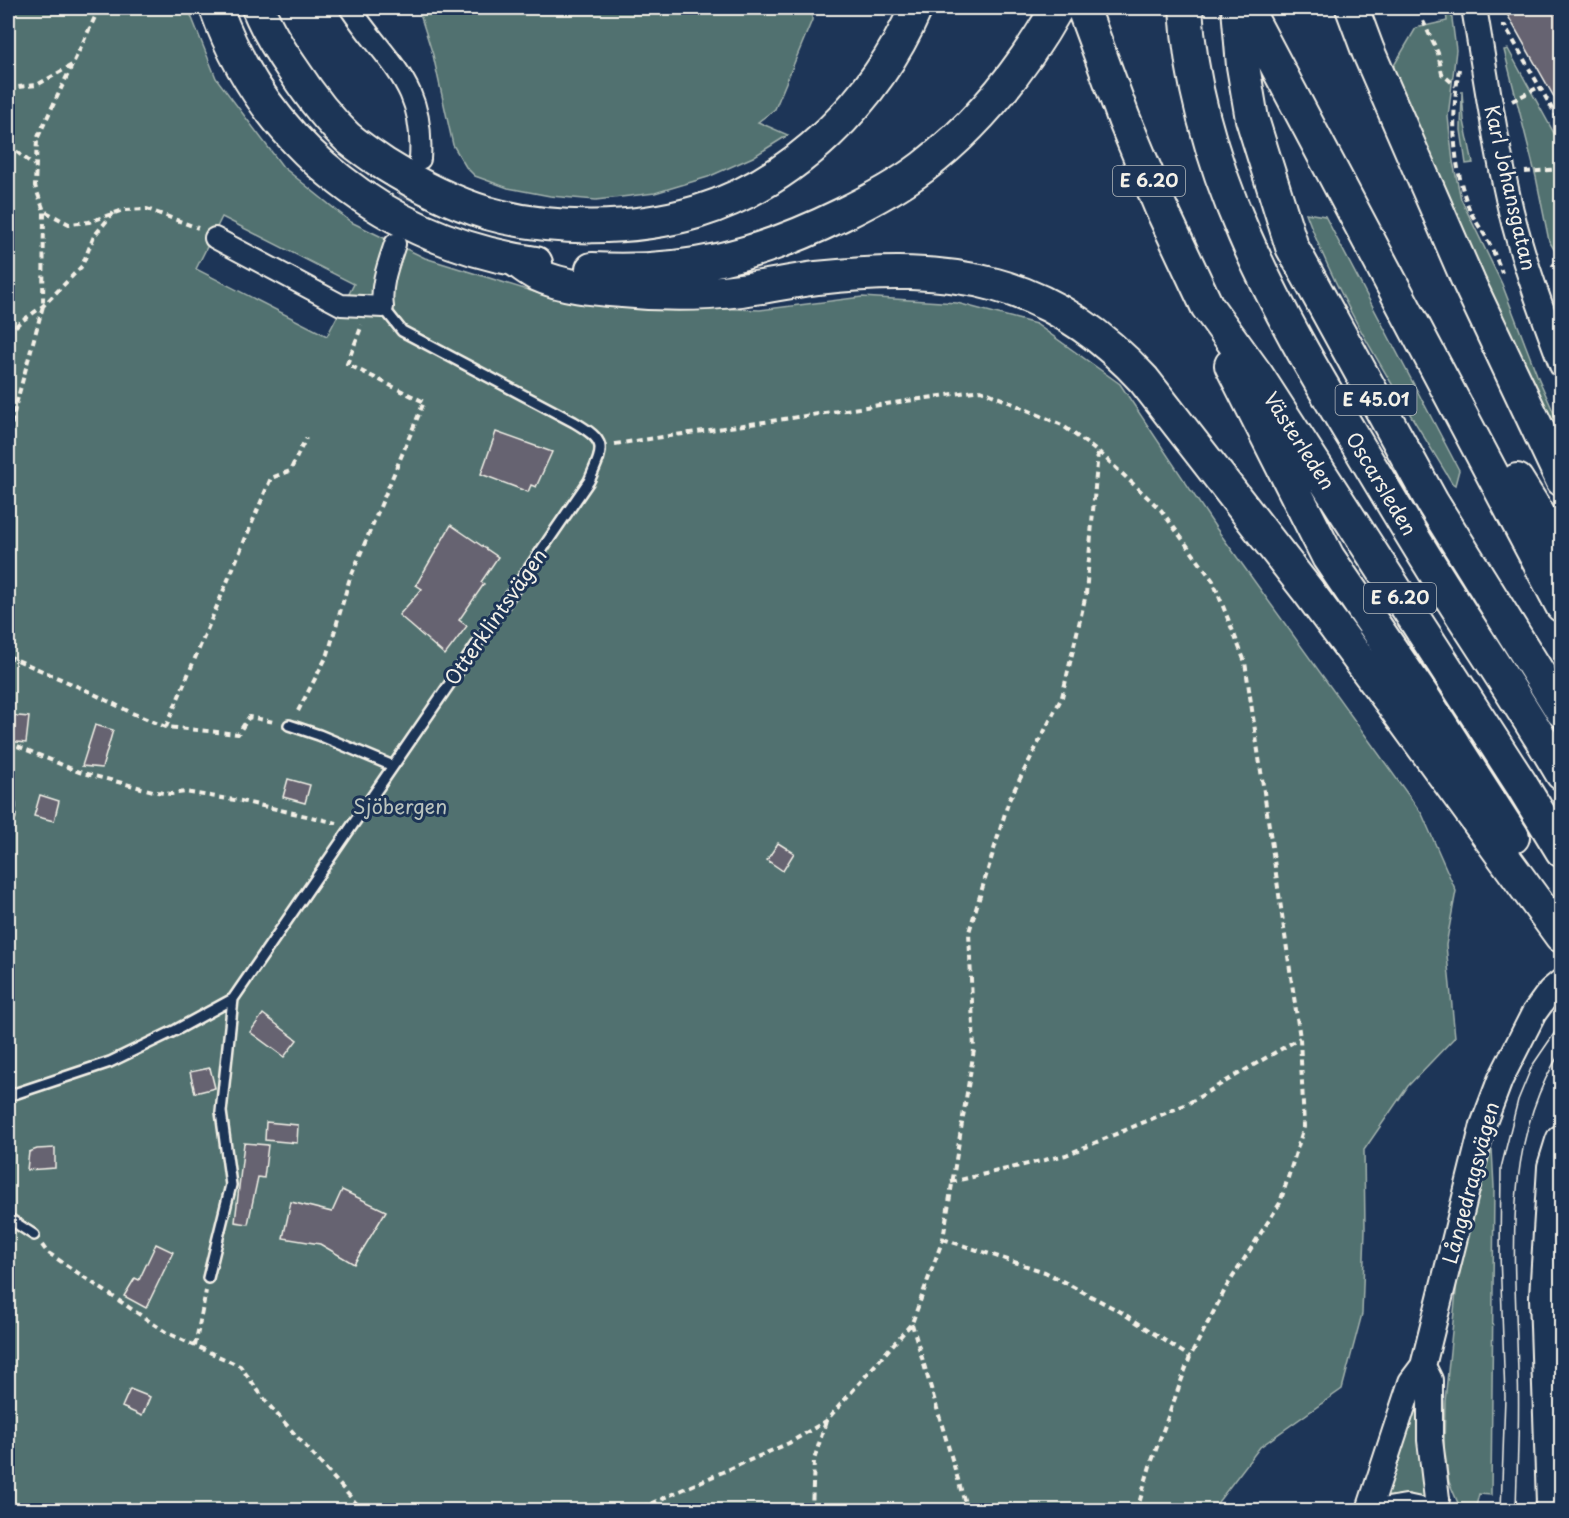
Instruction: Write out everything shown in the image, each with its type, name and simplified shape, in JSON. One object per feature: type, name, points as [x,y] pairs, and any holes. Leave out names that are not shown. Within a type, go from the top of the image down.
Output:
[{"type":"highway","points":[[216,8],[229,40],[261,95],[301,144],[346,186],[396,218],[443,240],[515,260],[570,268],[611,270],[680,268],[720,261],[778,243],[813,229],[895,186],[923,167],[954,140],[986,107],[1016,73],[1033,49],[1056,8]]},
{"type":"highway","points":[[258,8],[281,52],[311,95],[348,138],[379,160],[404,177],[487,213],[540,223],[578,227],[649,222],[697,212],[732,198],[796,162],[825,137],[856,104],[904,34],[916,8]]},
{"type":"highway","name":"Västerleden","points":[[1083,8],[1124,119],[1161,208],[1207,306],[1257,375],[1521,784],[1562,852]]},
{"type":"highway","name":"Oscarsleden","points":[[1186,8],[1192,59],[1209,135],[1234,212],[1254,258],[1329,398],[1428,562],[1562,774]]},
{"type":"highway","name":"Oscarsleden","points":[[1238,8],[1243,66],[1252,119],[1292,247],[1432,502],[1562,711]]},
{"type":"highway","points":[[1246,8],[1562,606]]},
{"type":"highway","points":[[1352,8],[1470,283],[1562,480]]},
{"type":"highway","points":[[1362,225],[1562,552]]},
{"type":"highway","points":[[515,260],[539,276],[581,287],[677,295],[741,290],[816,278],[929,273],[996,284],[1049,305],[1071,318],[1123,358],[1144,381],[1363,664],[1561,937]]},
{"type":"highway","points":[[1207,306],[1235,376],[1328,557],[1424,698],[1539,879],[1561,937]]},
{"type":"highway","points":[[1551,1510],[1553,1503],[1546,1297],[1554,1167],[1562,1141]]},
{"type":"street","points":[[350,8],[403,77],[412,94],[418,112],[421,138],[420,159]]},
{"type":"street","name":"Karl Johansgatan","points":[[1474,8],[1494,130],[1511,212],[1553,317],[1562,364]]},
{"type":"street","points":[[214,238],[341,305],[375,306],[381,294],[395,244]]},
{"type":"street","name":"Långedragsvägen","points":[[1369,1510],[1411,1382],[1423,1365],[1483,1125],[1500,1080],[1534,1013],[1550,991],[1562,981]]},
{"type":"street","name":"Långedragsvägen","points":[[1423,1365],[1430,1380],[1430,1440],[1437,1498],[1433,1510]]},
{"type":"street","points":[[1388,1510],[1406,1507],[1420,1510]]},
{"type":"lane","points":[[375,306],[402,331],[574,422],[596,436],[600,446]]},
{"type":"lane","name":"Otterklintsvägen","points":[[233,999],[577,499],[596,465],[600,446]]},
{"type":"lane","points":[[289,725],[393,766]]},
{"type":"lane","points":[[8,1096],[110,1062],[233,999]]},
{"type":"lane","points":[[208,1278],[231,1185],[221,1112],[233,999]]},
{"type":"lane","points":[[8,1218],[34,1235]]},
{"type":"path","points":[[8,445],[15,408],[43,306],[44,211],[35,186],[34,165],[37,139],[98,8]]},
{"type":"path","points":[[1423,21],[1438,53],[1442,74],[1456,86]]},
{"type":"path","points":[[1504,26],[1562,126]]},
{"type":"path","points":[[8,88],[37,85],[73,64]]},
{"type":"path","points":[[1508,103],[1539,87]]},
{"type":"path","points":[[8,145],[34,165]]},
{"type":"path","points":[[1524,172],[1562,169]]},
{"type":"path","points":[[44,211],[69,224],[89,222],[114,212],[147,209],[196,227],[214,238]]},
{"type":"path","points":[[8,334],[43,306],[82,266],[94,236],[114,212]]},
{"type":"path","points":[[8,656],[166,727],[238,734],[249,717],[289,725],[328,654],[349,581],[424,402],[347,364],[375,306]]},
{"type":"path","points":[[600,446],[636,443],[981,390],[1062,425],[1098,452],[1161,510],[1213,581],[1245,662],[1300,1038],[1304,1126],[1280,1203],[1227,1286],[1190,1357],[1150,1466],[1137,1510]]},
{"type":"path","points":[[166,727],[271,478],[290,471],[306,438]]},
{"type":"path","points":[[636,1510],[789,1443],[826,1421],[912,1323],[943,1239],[974,1050],[969,932],[1009,800],[1062,697],[1086,594],[1098,452]]},
{"type":"path","points":[[8,742],[79,772],[157,792],[171,794],[185,792],[241,801],[353,826]]},
{"type":"path","points":[[8,772],[15,807],[12,828],[8,835]]},
{"type":"path","points":[[951,1182],[1066,1155],[1187,1104],[1300,1038]]},
{"type":"path","points":[[34,1235],[47,1252],[167,1333],[240,1366],[268,1404],[362,1510]]},
{"type":"path","points":[[943,1239],[1045,1272],[1121,1312],[1190,1357]]},
{"type":"path","points":[[195,1346],[208,1278]]},
{"type":"path","points":[[912,1323],[967,1510]]},
{"type":"path","points":[[812,1510],[813,1460],[826,1421]]},
{"type":"green space","name":"Sjöbergen","points":[[8,8],[188,8],[216,78],[283,167],[351,222],[425,258],[547,296],[612,304],[760,310],[862,297],[957,303],[1036,324],[1120,384],[1216,528],[1422,814],[1456,891],[1446,945],[1455,1037],[1408,1086],[1364,1150],[1365,1230],[1362,1314],[1342,1389],[1260,1447],[1212,1510],[8,1510]],"holes":[[[222,217],[354,284],[327,336],[196,269]]]},
{"type":"green space","points":[[418,8],[812,8],[812,20],[775,109],[758,122],[788,135],[753,157],[708,177],[655,193],[596,200],[550,196],[508,188],[475,176],[466,167],[453,145],[433,55]]},
{"type":"green space","points":[[1451,11],[1456,50],[1448,117],[1453,162],[1461,199],[1502,284],[1537,375],[1561,429],[1561,451],[1460,226],[1393,67],[1416,28],[1447,21],[1446,12]]},
{"type":"green space","points":[[1508,49],[1561,146],[1561,261],[1549,241],[1536,177],[1504,50]]},
{"type":"green space","points":[[1462,91],[1464,121],[1473,163],[1466,164],[1461,130]]},
{"type":"green space","points":[[1306,213],[1325,216],[1459,470],[1455,485],[1392,385],[1354,318],[1320,249]]},
{"type":"green space","points":[[1492,1149],[1494,1187],[1491,1495],[1479,1494],[1475,1510],[1461,1510],[1449,1482],[1444,1450],[1445,1401],[1457,1282],[1467,1227]]},
{"type":"green space","points":[[1416,1399],[1419,1402],[1425,1496],[1422,1500],[1389,1498],[1385,1496]]},
{"type":"building","points":[[1519,8],[1553,8],[1562,23],[1562,111],[1507,14]]},
{"type":"building","points":[[496,432],[552,452],[536,487],[531,485],[528,492],[481,474]]},
{"type":"building","points":[[451,525],[498,557],[481,582],[484,584],[459,620],[467,626],[445,655],[399,615],[422,589],[416,585]]},
{"type":"building","points":[[8,715],[29,717],[26,743],[8,741]]},
{"type":"building","points":[[95,725],[113,730],[102,768],[82,766]]},
{"type":"building","points":[[288,779],[310,785],[305,803],[283,797]]},
{"type":"building","points":[[40,795],[59,801],[54,821],[34,816]]},
{"type":"building","points":[[778,843],[794,853],[783,871],[767,860]]},
{"type":"building","points":[[263,1014],[297,1040],[284,1057],[250,1032]]},
{"type":"building","points":[[210,1068],[215,1088],[195,1093],[190,1072]]},
{"type":"building","points":[[266,1122],[298,1125],[297,1143],[265,1140]]},
{"type":"building","points":[[244,1143],[268,1145],[264,1178],[258,1177],[248,1224],[235,1222]]},
{"type":"building","points":[[55,1148],[55,1168],[27,1170],[29,1152]]},
{"type":"building","points":[[342,1190],[386,1211],[354,1264],[320,1244],[283,1238],[291,1202],[332,1212]]},
{"type":"building","points":[[156,1244],[173,1252],[146,1308],[124,1296],[135,1278],[139,1280]]},
{"type":"building","points":[[130,1389],[150,1397],[142,1416],[122,1407]]},
{"type":"tunnel","points":[[399,229],[417,171]]},
{"type":"tram line","points":[[1501,1510],[1505,1397],[1500,1254],[1501,1168],[1518,1100],[1532,1066],[1562,1022]]},
{"type":"tram line","points":[[1516,1510],[1519,1408],[1514,1249],[1520,1166],[1528,1126],[1542,1087],[1562,1050]]}]
